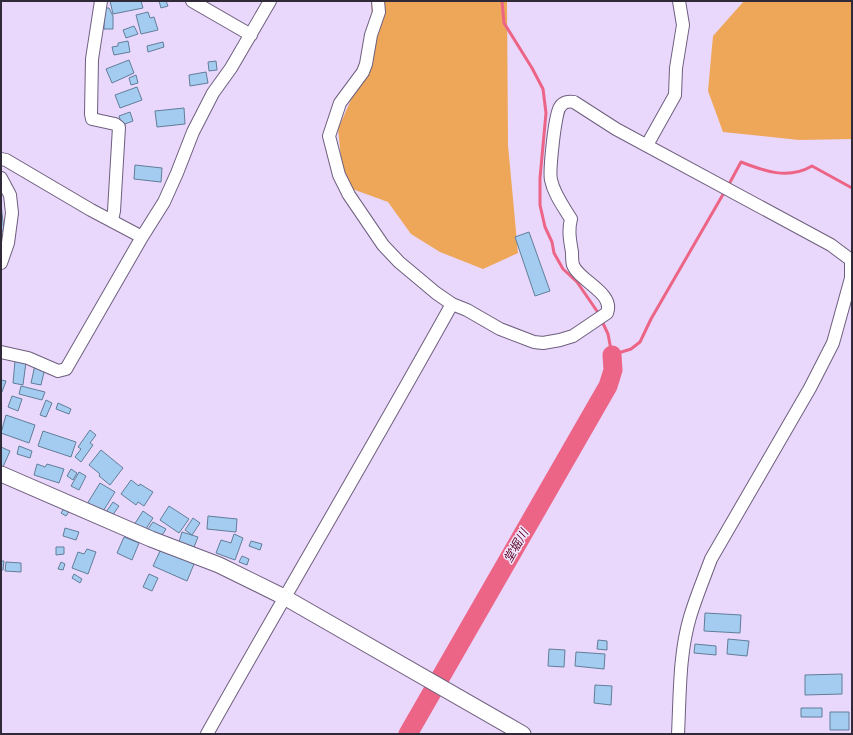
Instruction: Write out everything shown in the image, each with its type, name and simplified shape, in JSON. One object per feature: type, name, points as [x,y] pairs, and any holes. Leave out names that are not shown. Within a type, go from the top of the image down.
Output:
[{"type":"street","points":[[101,1],[92,59],[91,114],[92,119],[115,124],[119,127],[114,211],[112,220]]},
{"type":"street","points":[[192,1],[251,35]]},
{"type":"street","points":[[1,352],[28,358],[58,371],[66,369],[142,237],[164,202],[193,132],[213,93],[232,68],[270,1]]},
{"type":"street","points":[[378,1],[379,12],[371,34],[366,64],[363,72],[340,103],[329,136],[339,175],[349,195],[383,245],[399,262],[436,293],[452,304],[468,310],[500,329],[539,342],[560,340],[573,336],[607,313],[609,308],[608,301],[578,272],[573,265],[569,226],[570,218],[557,197],[550,178],[553,141],[558,110],[560,105],[565,102],[574,102],[616,129],[831,245],[851,260],[851,278],[833,342],[810,388],[712,559],[700,588],[690,618],[680,678],[678,734]]},
{"type":"street","points":[[647,145],[675,95],[676,68],[683,25],[679,1]]},
{"type":"street","points":[[1,159],[6,160],[142,237]]},
{"type":"street","points":[[1,178],[10,195],[12,213],[8,243],[1,262]]},
{"type":"street","points":[[207,734],[452,304]]},
{"type":"street","points":[[1,474],[151,539],[219,565],[284,597],[523,734]]},
{"type":"shaded area","points":[[371,1],[507,1],[508,145],[518,253],[483,269],[440,252],[411,234],[388,202],[344,186],[338,129],[374,48]]},
{"type":"shaded area","points":[[744,1],[852,1],[852,139],[799,140],[723,132],[708,91],[713,36]]},
{"type":"building","points":[[110,1],[141,1],[143,8],[113,14]]},
{"type":"building","points":[[159,1],[166,1],[168,6],[161,8]]},
{"type":"building","points":[[104,8],[109,8],[113,16],[113,29],[104,29]]},
{"type":"building","points":[[148,12],[150,18],[154,17],[158,30],[141,34],[136,15]]},
{"type":"building","points":[[134,26],[138,34],[126,38],[123,30]]},
{"type":"building","points":[[128,41],[130,52],[114,55],[112,47],[118,46],[118,43]]},
{"type":"building","points":[[163,42],[164,47],[148,52],[147,46]]},
{"type":"building","points":[[129,60],[134,73],[112,83],[106,69]]},
{"type":"building","points":[[216,61],[217,70],[209,71],[208,62]]},
{"type":"building","points":[[206,72],[208,83],[190,86],[189,75]]},
{"type":"building","points":[[136,75],[138,83],[131,85],[129,78]]},
{"type":"building","points":[[137,87],[142,100],[120,108],[115,95]]},
{"type":"building","points":[[184,108],[185,124],[157,127],[155,111]]},
{"type":"building","points":[[130,112],[133,121],[122,125],[119,116]]},
{"type":"building","points":[[135,165],[162,168],[161,182],[134,179]]},
{"type":"building","points":[[1,204],[4,231],[1,231]]},
{"type":"building","points":[[529,232],[550,291],[535,296],[515,237]]},
{"type":"building","points":[[15,361],[26,362],[23,385],[13,383]]},
{"type":"building","points":[[35,365],[45,368],[41,385],[31,383]]},
{"type":"building","points":[[1,380],[6,381],[2,392],[1,391]]},
{"type":"building","points":[[21,386],[45,392],[42,400],[19,394]]},
{"type":"building","points":[[12,396],[22,399],[18,411],[8,407]]},
{"type":"building","points":[[46,400],[52,403],[46,417],[40,415]]},
{"type":"building","points":[[58,403],[71,409],[69,414],[56,409]]},
{"type":"building","points":[[6,415],[35,425],[29,443],[1,433]]},
{"type":"building","points":[[90,430],[96,435],[90,443],[93,445],[81,462],[75,457],[81,449],[78,447]]},
{"type":"building","points":[[43,431],[76,442],[71,457],[38,446]]},
{"type":"building","points":[[19,446],[32,451],[30,458],[17,454]]},
{"type":"building","points":[[1,447],[10,451],[3,467],[1,466]]},
{"type":"building","points":[[101,450],[123,468],[110,485],[89,465]]},
{"type":"building","points":[[37,464],[45,467],[47,464],[64,469],[59,483],[34,475]]},
{"type":"building","points":[[71,469],[77,473],[73,480],[67,476]]},
{"type":"building","points":[[79,472],[86,476],[79,490],[71,486]]},
{"type":"building","points":[[131,480],[139,486],[140,484],[153,492],[144,506],[138,502],[136,505],[121,494]]},
{"type":"building","points":[[100,483],[115,492],[102,513],[87,504]]},
{"type":"building","points":[[113,502],[119,506],[112,516],[106,512]]},
{"type":"building","points":[[169,506],[189,519],[179,533],[160,520]]},
{"type":"building","points":[[65,507],[70,510],[66,516],[61,513]]},
{"type":"building","points":[[143,511],[153,518],[144,532],[134,525]]},
{"type":"building","points":[[208,516],[237,519],[236,532],[207,529]]},
{"type":"building","points":[[193,518],[200,523],[192,535],[185,530]]},
{"type":"building","points":[[153,522],[166,529],[161,537],[148,529]]},
{"type":"building","points":[[65,528],[79,532],[76,540],[63,536]]},
{"type":"building","points":[[182,532],[198,537],[194,547],[179,542]]},
{"type":"building","points":[[234,534],[243,538],[235,560],[216,553],[221,540],[231,543]]},
{"type":"building","points":[[124,537],[139,543],[132,560],[117,553]]},
{"type":"building","points":[[251,541],[262,544],[260,550],[249,546]]},
{"type":"building","points":[[56,547],[64,547],[64,554],[56,555]]},
{"type":"building","points":[[87,549],[96,552],[88,574],[72,568],[78,552],[84,554]]},
{"type":"building","points":[[161,549],[194,564],[187,581],[153,566]]},
{"type":"building","points":[[242,556],[249,559],[247,565],[239,562]]},
{"type":"building","points":[[1,561],[4,561],[3,570],[1,570]]},
{"type":"building","points":[[6,562],[21,563],[21,572],[5,571]]},
{"type":"building","points":[[61,562],[65,564],[63,570],[58,569]]},
{"type":"building","points":[[74,574],[82,579],[80,583],[72,578]]},
{"type":"building","points":[[149,574],[158,578],[152,591],[143,587]]},
{"type":"building","points":[[705,613],[741,615],[740,633],[704,631]]},
{"type":"building","points":[[728,639],[749,641],[747,656],[727,654]]},
{"type":"building","points":[[598,640],[607,641],[607,650],[597,649]]},
{"type":"building","points":[[695,644],[716,646],[716,655],[694,653]]},
{"type":"building","points":[[549,649],[565,650],[564,667],[548,666]]},
{"type":"building","points":[[576,652],[605,654],[604,669],[575,666]]},
{"type":"building","points":[[842,674],[842,694],[805,695],[805,675]]},
{"type":"building","points":[[595,685],[612,686],[611,705],[594,703]]},
{"type":"building","points":[[801,708],[822,708],[822,717],[801,717]]},
{"type":"building","points":[[830,712],[849,712],[849,730],[830,730]]},
{"type":"waterway","points":[[502,1],[504,23],[532,68],[543,89],[546,113],[540,178],[540,205],[545,227],[552,242],[554,253],[563,269],[577,282],[599,314]]},
{"type":"waterway","points":[[728,186],[741,162],[776,173],[794,173],[812,166],[852,188]]},
{"type":"waterway","points":[[601,319],[608,334],[612,355],[631,349],[640,342],[651,319],[725,191]]},
{"type":"waterway","name":"堂堀川","points":[[408,734],[608,386],[613,370],[612,355]]}]
